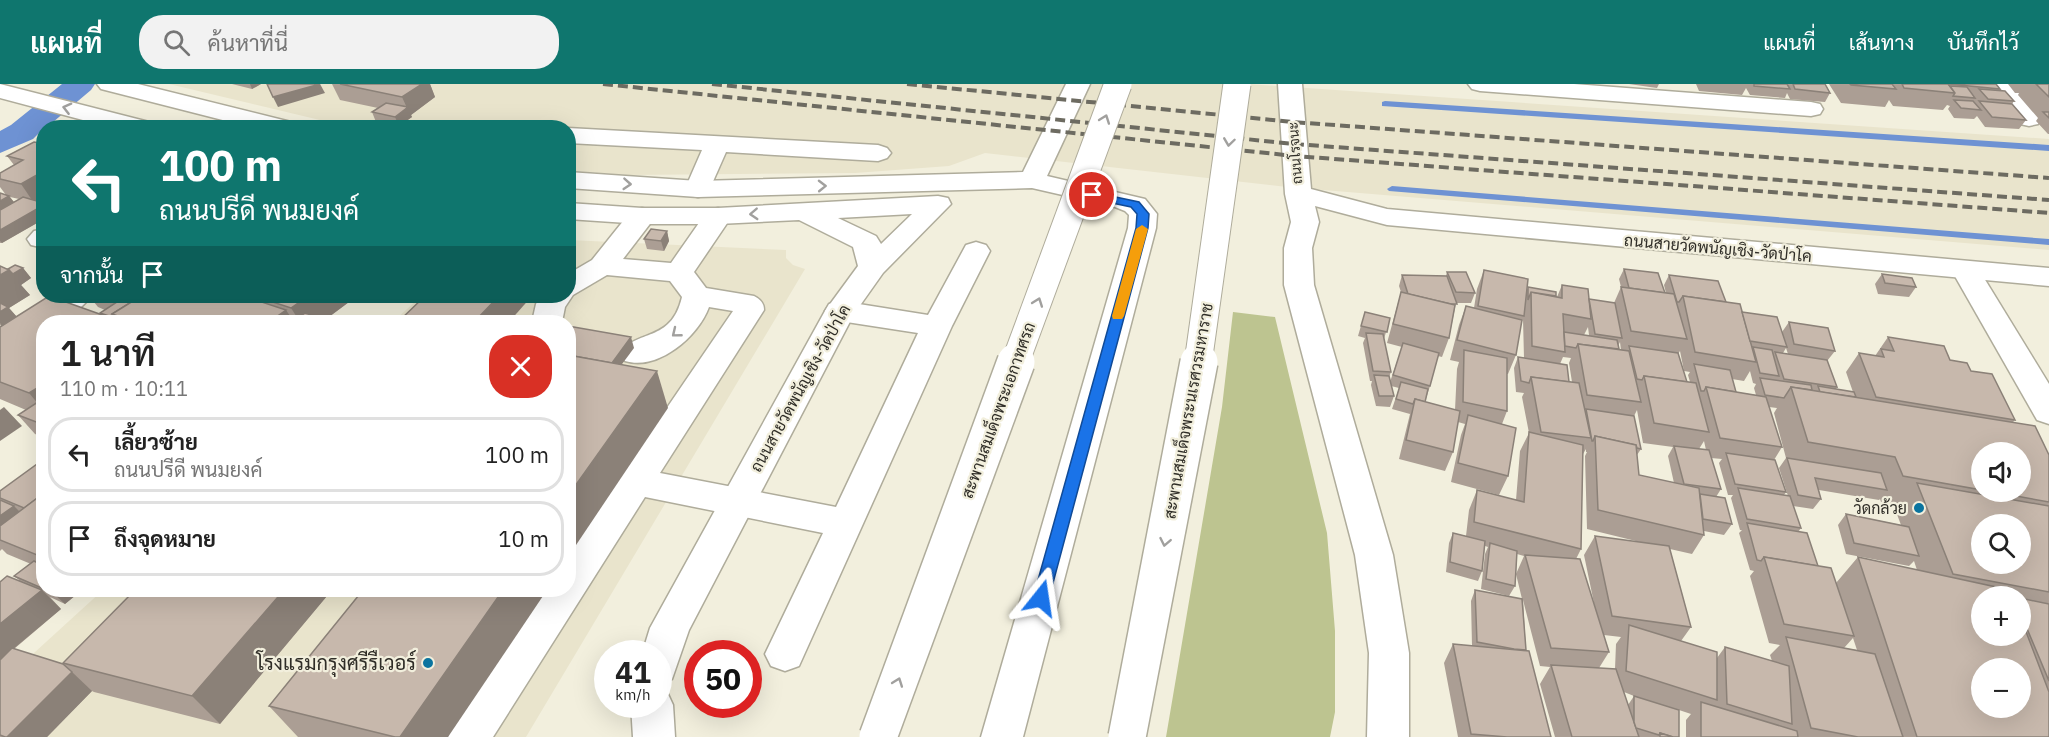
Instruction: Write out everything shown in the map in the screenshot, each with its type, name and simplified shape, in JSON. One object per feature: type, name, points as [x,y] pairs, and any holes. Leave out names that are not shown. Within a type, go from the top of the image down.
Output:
[{"type":"main road","points":[[109,84],[193,105],[225,120]]},
{"type":"main road","points":[[1032,180],[1078,84]]},
{"type":"main road","name":"สะพานสมเด็จพระเอกาทศรถ","points":[[878,737],[1118,84]]},
{"type":"main road","name":"สะพานสมเด็จพระนเรศวรมหาราช","points":[[1127,737],[1194,394],[1237,84]]},
{"type":"main road","name":"ถนนโรจนะ","points":[[1290,84],[1301,208]]},
{"type":"main road","points":[[1480,84],[1811,109]]},
{"type":"main road","points":[[2000,84],[2029,119]]},
{"type":"main road","points":[[0,91],[113,120]]},
{"type":"main road","points":[[576,135],[878,153]]},
{"type":"main road","points":[[698,189],[717,144]]},
{"type":"main road","points":[[576,181],[698,189],[1032,180],[1135,205],[1143,214],[1142,228],[1002,737]]},
{"type":"main road","points":[[576,212],[642,216],[718,216],[1092,195]]},
{"type":"main road","name":"ถนนสายวัดพนัญเชิง-วัดป่าโค","points":[[666,640],[670,628],[840,311],[873,267],[938,204]]},
{"type":"main road","points":[[1301,208],[1298,248],[1299,285],[1374,555],[1389,653],[1388,737]]},
{"type":"main road","name":"ถนนสายวัดพนัญเชิง-วัดป่าโค","points":[[1301,208],[1343,223],[1387,217],[2049,277]]},
{"type":"main road","points":[[793,212],[810,214],[866,242],[873,267]]},
{"type":"main road","points":[[576,282],[602,266],[642,216]]},
{"type":"main road","points":[[636,354],[666,341],[684,327],[694,312],[688,285],[718,216]]},
{"type":"main road","points":[[785,654],[937,326],[976,251]]},
{"type":"main road","points":[[576,573],[748,310],[748,306],[743,303],[688,285],[602,266]]},
{"type":"main road","points":[[1966,271],[2049,412]]},
{"type":"main road","points":[[46,315],[65,303]]},
{"type":"main road","points":[[840,311],[937,326]]},
{"type":"main road","points":[[0,344],[36,321]]},
{"type":"main road","points":[[635,482],[846,523]]},
{"type":"main road","points":[[469,737],[560,597]]},
{"type":"main road","points":[[653,718],[654,737]]},
{"type":"shaded area","points":[[169,84],[1248,84],[2049,139],[2049,250],[1287,187],[985,153],[949,166],[855,173],[629,175],[576,171],[576,120],[320,120]]},
{"type":"shaded area","points":[[576,240],[786,250],[786,258],[793,265],[805,269],[526,737],[0,737],[0,684],[95,597],[576,597],[576,315],[401,315],[413,303],[576,303]]},
{"type":"green space","points":[[1233,312],[1275,317],[1327,533],[1335,631],[1335,712],[1330,737],[1166,737],[1222,407]]},
{"type":"building","points":[[267,84],[320,84],[273,97]]},
{"type":"building","points":[[340,84],[422,84],[402,97]]},
{"type":"building","points":[[1754,84],[1787,84],[1790,89],[1754,86]]},
{"type":"building","points":[[1793,84],[1825,84],[1830,93],[1795,89]]},
{"type":"building","points":[[1892,84],[1896,89],[1851,85]]},
{"type":"building","points":[[1902,84],[1948,84],[1955,93],[1904,88]]},
{"type":"building","points":[[1949,84],[1996,84],[2000,89]]},
{"type":"building","points":[[2036,84],[2049,84],[2049,97]]},
{"type":"building","points":[[1950,86],[1967,87],[1975,98],[1953,96],[1955,93]]},
{"type":"building","points":[[1979,89],[2005,91],[2014,101],[1988,99]]},
{"type":"building","points":[[1954,100],[1973,101],[1981,110],[1961,108]]},
{"type":"building","points":[[1979,101],[2012,104],[2026,120],[1992,117]]},
{"type":"building","points":[[386,103],[408,107],[395,117],[372,112]]},
{"type":"building","points":[[36,142],[36,176],[21,184],[0,179],[0,173],[23,160],[7,156]]},
{"type":"building","points":[[0,193],[9,196],[0,201]]},
{"type":"building","points":[[23,197],[36,201],[36,210],[0,230],[0,210]]},
{"type":"building","points":[[651,229],[667,231],[661,241],[644,239]]},
{"type":"building","points":[[15,265],[23,268],[13,274],[8,269]]},
{"type":"building","points":[[0,266],[9,270],[0,275]]},
{"type":"building","points":[[1624,269],[1658,273],[1665,293],[1629,288]]},
{"type":"building","points":[[1484,270],[1528,279],[1524,316],[1478,306]]},
{"type":"building","points":[[1447,272],[1466,272],[1475,293],[1456,292]]},
{"type":"building","points":[[1882,274],[1912,278],[1916,287],[1885,283]]},
{"type":"building","points":[[1402,275],[1447,276],[1457,304],[1408,294]]},
{"type":"building","points":[[1669,275],[1718,281],[1726,302],[1683,296],[1677,302]]},
{"type":"building","points":[[1562,285],[1588,289],[1591,319],[1563,314],[1565,352],[1532,346],[1531,292],[1562,298]]},
{"type":"building","points":[[1528,287],[1556,292],[1556,296],[1531,292],[1528,300]]},
{"type":"building","points":[[1621,287],[1674,294],[1687,339],[1631,331]]},
{"type":"building","points":[[1401,292],[1455,305],[1449,338],[1393,324]]},
{"type":"building","points":[[1683,296],[1740,304],[1756,362],[1695,352]]},
{"type":"building","points":[[1589,299],[1615,303],[1622,338],[1595,334]]},
{"type":"building","points":[[0,303],[8,307],[0,312]]},
{"type":"building","points":[[38,303],[69,303],[102,315],[36,315],[36,389],[29,393],[0,382],[0,327]]},
{"type":"building","points":[[115,303],[130,303],[113,315],[100,313]]},
{"type":"building","points":[[130,303],[264,303],[286,310],[279,315],[112,314]]},
{"type":"building","points":[[276,303],[298,303],[291,308]]},
{"type":"building","points":[[418,303],[492,303],[481,315],[405,315]]},
{"type":"building","points":[[1466,306],[1522,320],[1516,355],[1457,340]]},
{"type":"building","points":[[1365,312],[1390,318],[1387,332],[1361,326]]},
{"type":"building","points":[[1742,312],[1777,317],[1787,347],[1750,341]]},
{"type":"building","points":[[1789,322],[1828,328],[1835,351],[1794,344]]},
{"type":"building","points":[[576,327],[631,337],[612,363],[576,356]]},
{"type":"building","points":[[1564,332],[1617,340],[1619,349],[1578,344],[1576,348],[1565,346]]},
{"type":"building","points":[[1366,333],[1383,334],[1391,372],[1373,371]]},
{"type":"building","points":[[1888,337],[1944,346],[1950,360],[1967,363],[1971,371],[1992,374],[2015,420],[1876,397],[1859,353],[1884,357],[1881,349],[1894,351]]},
{"type":"building","points":[[1403,343],[1439,353],[1430,386],[1393,375]]},
{"type":"building","points":[[1578,344],[1629,351],[1641,402],[1587,395]]},
{"type":"building","points":[[1629,346],[1678,353],[1687,382],[1644,376],[1642,380],[1637,379]]},
{"type":"building","points":[[1753,347],[1772,350],[1779,376],[1760,373]]},
{"type":"building","points":[[1464,350],[1507,358],[1507,411],[1463,402]]},
{"type":"building","points":[[1775,352],[1827,360],[1837,387],[1784,379]]},
{"type":"building","points":[[576,356],[657,371],[576,485]]},
{"type":"building","points":[[1518,357],[1567,365],[1569,382],[1531,377],[1529,383],[1521,381]]},
{"type":"building","points":[[1694,364],[1730,370],[1736,392],[1706,387],[1704,391],[1701,391]]},
{"type":"building","points":[[1374,375],[1389,376],[1394,396],[1379,396]]},
{"type":"building","points":[[1644,376],[1696,383],[1709,432],[1654,423]]},
{"type":"building","points":[[1531,377],[1579,383],[1591,438],[1541,432]]},
{"type":"building","points":[[1760,378],[1811,385],[1812,390],[1791,387],[1784,398],[1765,395]]},
{"type":"building","points":[[1401,382],[1428,389],[1425,402],[1415,399],[1413,404],[1396,399]]},
{"type":"building","points":[[1818,386],[1854,392],[1856,397],[1820,392]]},
{"type":"building","points":[[1706,387],[1766,397],[1782,447],[1720,438]]},
{"type":"building","points":[[1791,387],[2035,426],[2049,455],[2049,502],[2031,499],[2031,442],[1971,442],[1971,488],[1903,476],[1895,457],[1808,442]]},
{"type":"building","points":[[1415,399],[1460,411],[1453,452],[1406,440]]},
{"type":"building","points":[[36,403],[36,422],[18,415]]},
{"type":"building","points":[[1586,409],[1634,416],[1641,449],[1636,445],[1595,436],[1592,441]]},
{"type":"building","points":[[1468,415],[1516,428],[1508,476],[1458,463]]},
{"type":"building","points":[[1529,432],[1583,445],[1581,549],[1474,522],[1477,490],[1524,502]]},
{"type":"building","points":[[1595,436],[1636,445],[1639,475],[1699,488],[1704,535],[1598,510]]},
{"type":"building","points":[[1674,446],[1709,450],[1721,489],[1684,484]]},
{"type":"building","points":[[1726,453],[1775,460],[1786,492],[1735,484]]},
{"type":"building","points":[[1787,458],[1881,473],[1887,490],[1815,478],[1821,499],[1798,495]]},
{"type":"building","points":[[36,465],[36,499],[24,508],[0,498],[0,491]]},
{"type":"building","points":[[1917,483],[1971,492],[1971,502],[2026,502],[2049,506],[2049,592],[2031,589],[2031,586],[2017,586],[1953,574]]},
{"type":"building","points":[[1738,488],[1790,496],[1801,528],[1747,519]]},
{"type":"building","points":[[1700,494],[1725,498],[1732,524],[1703,519]]},
{"type":"building","points":[[36,499],[36,555],[0,540],[0,526]]},
{"type":"building","points":[[0,500],[14,506],[0,516]]},
{"type":"building","points":[[1846,514],[1909,527],[1919,556],[1854,543]]},
{"type":"building","points":[[1747,523],[1807,533],[1818,566],[1764,557],[1761,561],[1757,560]]},
{"type":"building","points":[[1453,533],[1485,541],[1482,571],[1450,562]]},
{"type":"building","points":[[1595,536],[1669,546],[1691,627],[1612,616]]},
{"type":"building","points":[[1490,543],[1517,551],[1515,586],[1486,579]]},
{"type":"building","points":[[1525,555],[1580,559],[1609,652],[1551,648]]},
{"type":"building","points":[[1764,557],[1831,568],[1854,636],[1784,624]]},
{"type":"building","points":[[1858,557],[1992,586],[1971,586],[1971,646],[2031,645],[2049,692],[2049,737],[1917,737]]},
{"type":"building","points":[[34,561],[36,562],[36,586],[14,576]]},
{"type":"building","points":[[7,576],[36,588],[36,595],[0,624],[0,582]]},
{"type":"building","points":[[1475,590],[1522,599],[1526,650],[1477,642]]},
{"type":"building","points":[[128,597],[278,597],[192,696],[63,663]]},
{"type":"building","points":[[357,597],[498,597],[400,737],[269,706]]},
{"type":"building","points":[[2031,600],[2049,604],[2049,681],[2031,638]]},
{"type":"building","points":[[1629,625],[1717,652],[1717,700],[1626,671]]},
{"type":"building","points":[[1786,637],[1875,654],[1903,737],[1858,737],[1811,728]]},
{"type":"building","points":[[1453,644],[1529,651],[1551,737],[1471,734]]},
{"type":"building","points":[[1725,647],[1789,666],[1792,724],[1727,704]]},
{"type":"building","points":[[12,648],[63,664],[72,672],[5,737],[0,735],[0,660]]},
{"type":"building","points":[[1551,665],[1616,669],[1639,737],[1572,737]]},
{"type":"building","points":[[1634,696],[1679,710],[1679,737],[1660,733],[1659,735],[1636,728]]},
{"type":"building","points":[[1701,702],[1797,731],[1798,737],[1701,737]]},
{"type":"building","points":[[1660,733],[1673,737],[1660,737]]},
{"type":"waterway","points":[[36,120],[80,84]]},
{"type":"waterway","points":[[1385,104],[2049,148]]},
{"type":"waterway","points":[[0,143],[22,132],[36,120]]},
{"type":"waterway","points":[[1392,189],[2049,242]]},
{"type":"railway","points":[[603,84],[1295,156],[2049,213]]},
{"type":"railway","points":[[712,84],[1294,144],[2049,200]]},
{"type":"railway","points":[[907,84],[1293,122],[2049,178]]},
{"type":"slow traffic","points":[[1118,316],[1142,229]]},
{"type":"place","name":"วัดกล้วย","points":[[1919,508]]},
{"type":"place","name":"โรงแรมกรุงศรีรืเวอร์","points":[[428,663]]},
{"type":"route","points":[[1041,598],[1142,228],[1143,214],[1135,205],[1092,195]]}]
